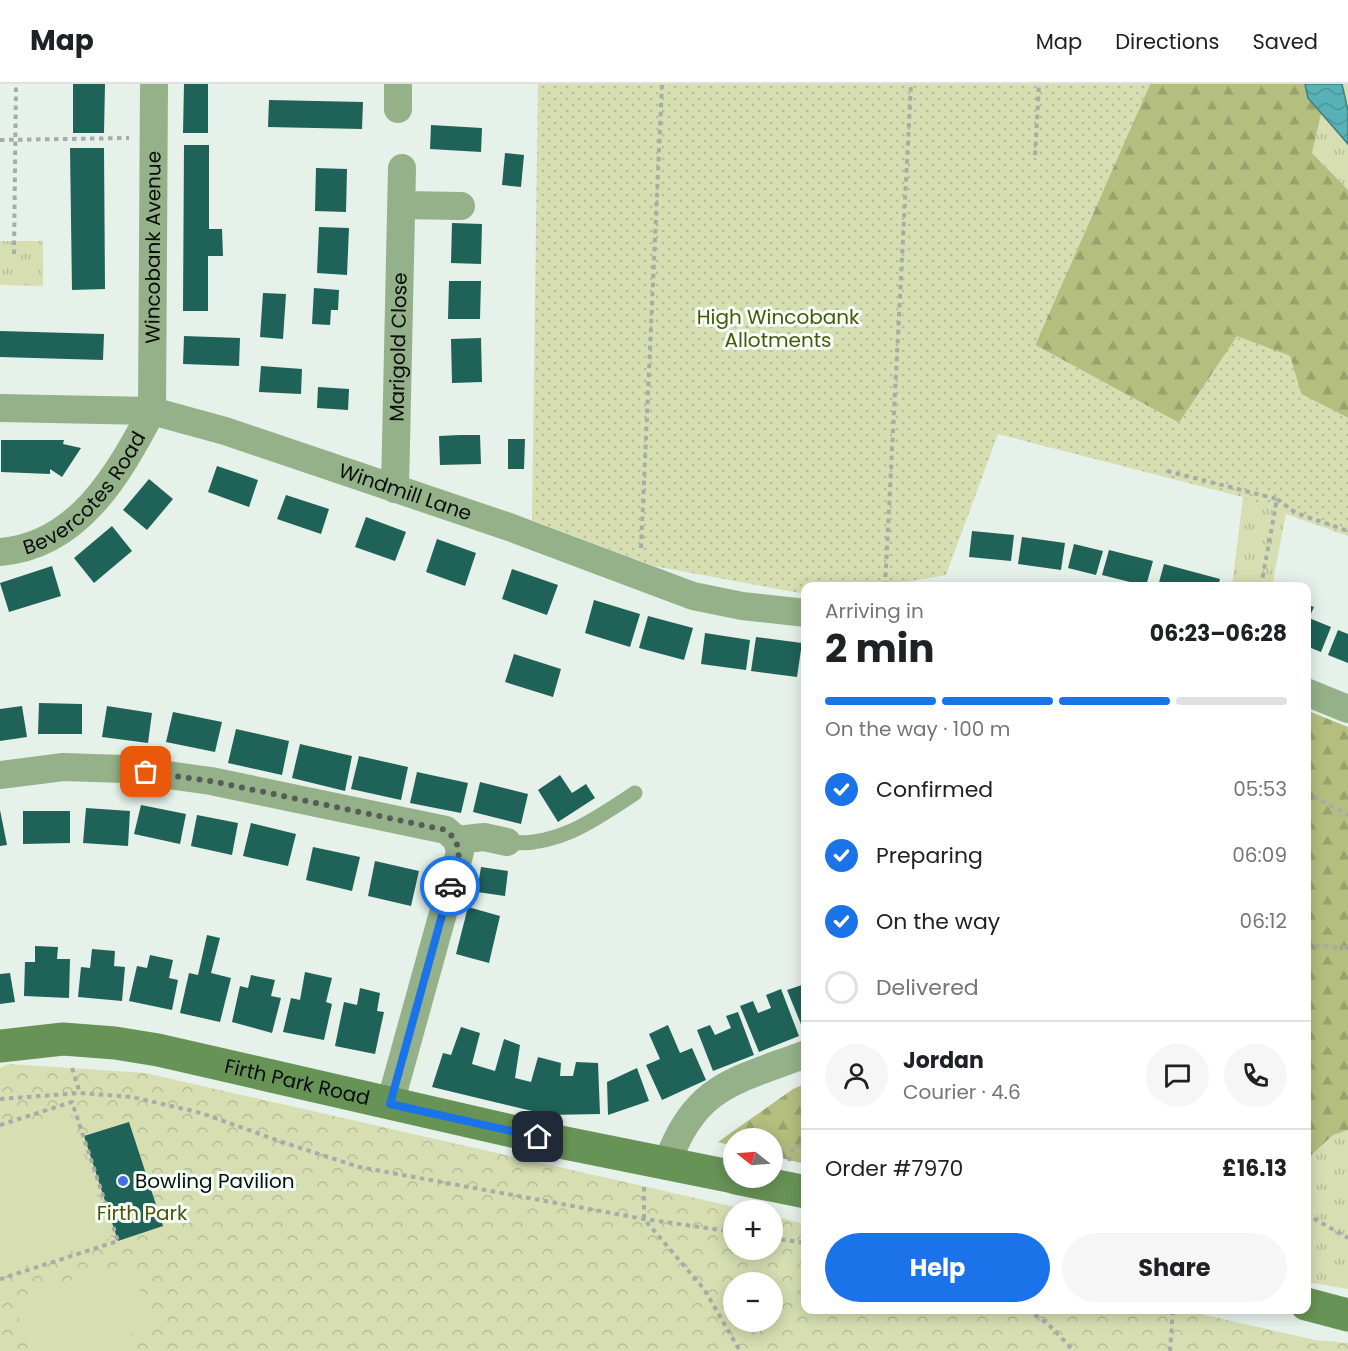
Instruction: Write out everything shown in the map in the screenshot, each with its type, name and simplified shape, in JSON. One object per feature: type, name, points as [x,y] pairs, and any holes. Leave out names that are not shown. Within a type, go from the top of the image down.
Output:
[{"type":"main road","name":"Firth Park Road","points":[[0,1046],[63,1039],[137,1046],[390,1104],[723,1175]]},
{"type":"main road","name":"Firth Park Road","points":[[783,1187],[801,1191]]},
{"type":"main road","points":[[1311,1305],[1348,1315]]},
{"type":"street","name":"Wincobank Avenue","points":[[152,411],[154,84]]},
{"type":"street","name":"Marigold Close","points":[[395,489],[402,168]]},
{"type":"street","points":[[402,205],[461,206]]},
{"type":"street","name":"Windmill Lane","points":[[0,408],[152,411],[225,431],[512,528],[693,597],[741,606],[801,612]]},
{"type":"street","name":"Bevercotes Road","points":[[0,552],[12,551],[42,540],[77,520],[106,488],[152,411]]},
{"type":"street","points":[[1311,694],[1348,709]]},
{"type":"street","points":[[0,775],[73,768],[124,770],[211,781],[446,830],[457,840],[460,852],[390,1104]]},
{"type":"street","points":[[457,840],[484,837],[507,842]]},
{"type":"street","points":[[656,1162],[676,1139],[691,1115],[725,1085],[801,1056]]},
{"type":"lane","points":[[507,842],[523,843],[559,836],[586,825],[634,793]]},
{"type":"path","points":[[14,254],[16,84]]},
{"type":"path","points":[[641,576],[662,84]]},
{"type":"path","points":[[885,582],[911,84]]},
{"type":"path","points":[[1035,155],[1039,84]]},
{"type":"path","points":[[0,140],[154,137]]},
{"type":"path","points":[[1167,471],[1277,499],[1296,513],[1348,531]]},
{"type":"path","points":[[1262,582],[1277,499]]},
{"type":"path","points":[[1311,795],[1348,815]]},
{"type":"path","points":[[1311,945],[1348,948]]},
{"type":"path","points":[[0,1100],[80,1093],[132,1096],[201,1113],[359,1167],[644,1219],[723,1230]]},
{"type":"path","points":[[0,1125],[72,1102],[118,1241],[0,1279]]},
{"type":"path","points":[[644,1219],[656,1162]]},
{"type":"path","points":[[1311,1217],[1348,1238]]},
{"type":"path","points":[[644,1219],[704,1289],[740,1351]]},
{"type":"path","points":[[783,1240],[801,1243]]},
{"type":"path","points":[[1034,1314],[1047,1323],[1074,1351]]},
{"type":"path","points":[[1170,1351],[1173,1314]]},
{"type":"green space","name":"High Wincobank Allotments","points":[[538,84],[1150,84],[1035,345],[1179,423],[1237,336],[1290,356],[1301,394],[1348,418],[1348,536],[1243,497],[998,434],[946,575],[905,582],[801,582],[801,593],[654,566],[532,520]]},
{"type":"green space","points":[[1150,84],[1328,84],[1312,153],[1348,190],[1348,418],[1301,394],[1290,356],[1237,337],[1179,423],[1035,345]]},
{"type":"green space","points":[[1328,84],[1348,84],[1348,190],[1312,153]]},
{"type":"green space","points":[[0,241],[43,241],[43,286],[0,285]]},
{"type":"green space","points":[[1243,497],[1286,514],[1273,582],[1232,582]]},
{"type":"green space","points":[[1311,712],[1348,727],[1348,1130],[1333,1135],[1311,1155]]},
{"type":"green space","name":"Firth Park","points":[[9,1064],[145,1073],[723,1204],[723,1260],[783,1260],[783,1218],[801,1223],[801,1314],[1201,1314],[1315,1340],[1348,1343],[1348,1351],[0,1351],[0,1068]]},
{"type":"green space","points":[[801,1086],[801,1163],[783,1158],[783,1128],[738,1128]]},
{"type":"green space","points":[[69,1110],[111,1238],[0,1274],[0,1133]]},
{"type":"green space","points":[[1348,1130],[1348,1289],[1311,1283],[1311,1155],[1333,1135]]},
{"type":"green space","points":[[131,1262],[152,1328],[131,1334],[136,1351],[29,1351],[13,1299]]},
{"type":"water","points":[[1305,84],[1342,84],[1348,111],[1348,144],[1308,98]]},
{"type":"building","points":[[73,84],[105,84],[104,133],[73,133]]},
{"type":"building","points":[[184,84],[208,84],[208,133],[183,133]]},
{"type":"building","points":[[269,100],[363,102],[362,129],[268,127]]},
{"type":"building","points":[[431,125],[482,128],[481,152],[430,149]]},
{"type":"building","points":[[184,145],[209,145],[209,229],[222,229],[223,256],[208,256],[208,311],[183,311]]},
{"type":"building","points":[[70,148],[104,148],[105,289],[72,290]]},
{"type":"building","points":[[505,153],[524,155],[521,187],[502,185]]},
{"type":"building","points":[[316,168],[347,169],[346,212],[315,211]]},
{"type":"building","points":[[452,223],[482,224],[481,264],[451,263]]},
{"type":"building","points":[[319,227],[349,228],[347,275],[317,273]]},
{"type":"building","points":[[449,281],[481,281],[480,319],[448,319]]},
{"type":"building","points":[[314,288],[339,290],[338,310],[331,310],[330,325],[312,324]]},
{"type":"building","points":[[263,293],[286,294],[283,339],[260,337]]},
{"type":"building","points":[[0,331],[104,334],[103,360],[0,357]]},
{"type":"building","points":[[184,336],[240,338],[239,366],[183,364]]},
{"type":"building","points":[[481,338],[482,382],[452,383],[451,339]]},
{"type":"building","points":[[261,366],[302,369],[301,394],[259,392]]},
{"type":"building","points":[[318,387],[349,389],[348,410],[317,408]]},
{"type":"building","points":[[480,435],[481,464],[440,465],[439,436]]},
{"type":"building","points":[[508,439],[525,439],[524,469],[508,469]]},
{"type":"building","points":[[1,440],[64,440],[63,444],[81,448],[62,477],[50,469],[50,474],[1,472]]},
{"type":"building","points":[[217,466],[258,480],[249,507],[208,492]]},
{"type":"building","points":[[149,479],[173,499],[147,530],[123,510]]},
{"type":"building","points":[[286,495],[329,509],[321,534],[277,519]]},
{"type":"building","points":[[366,517],[406,532],[395,561],[355,547]]},
{"type":"building","points":[[112,526],[132,551],[94,583],[74,558]]},
{"type":"building","points":[[972,531],[1014,535],[1011,561],[969,557]]},
{"type":"building","points":[[1022,537],[1065,543],[1061,570],[1018,564]]},
{"type":"building","points":[[437,539],[476,553],[465,586],[426,572]]},
{"type":"building","points":[[1074,544],[1103,551],[1096,575],[1068,568]]},
{"type":"building","points":[[1109,550],[1153,561],[1147,582],[1130,582],[1102,575]]},
{"type":"building","points":[[1164,564],[1220,579],[1219,582],[1159,582]]},
{"type":"building","points":[[52,566],[61,596],[9,612],[0,583]]},
{"type":"building","points":[[512,569],[558,585],[547,615],[502,599]]},
{"type":"building","points":[[594,600],[640,614],[630,647],[585,633]]},
{"type":"building","points":[[648,616],[693,628],[684,660],[639,648]]},
{"type":"building","points":[[1311,619],[1331,627],[1321,652],[1311,648]]},
{"type":"building","points":[[1338,630],[1348,634],[1348,663],[1328,655]]},
{"type":"building","points":[[705,633],[750,640],[746,670],[701,664]]},
{"type":"building","points":[[756,637],[801,643],[797,677],[751,671]]},
{"type":"building","points":[[514,654],[561,669],[553,697],[505,682]]},
{"type":"building","points":[[39,703],[82,704],[82,734],[38,734]]},
{"type":"building","points":[[22,706],[27,737],[0,741],[0,709]]},
{"type":"building","points":[[107,706],[152,713],[148,743],[102,737]]},
{"type":"building","points":[[173,712],[222,722],[215,752],[166,742]]},
{"type":"building","points":[[236,729],[289,741],[282,775],[228,763]]},
{"type":"building","points":[[300,744],[352,756],[345,791],[292,778]]},
{"type":"building","points":[[359,756],[408,767],[401,800],[351,789]]},
{"type":"building","points":[[417,772],[468,783],[461,813],[410,803]]},
{"type":"building","points":[[560,775],[572,793],[586,784],[595,798],[558,822],[538,790]]},
{"type":"building","points":[[480,782],[528,794],[521,824],[473,812]]},
{"type":"building","points":[[141,805],[186,814],[180,844],[134,834]]},
{"type":"building","points":[[86,808],[130,811],[128,846],[83,843]]},
{"type":"building","points":[[0,810],[7,845],[0,846]]},
{"type":"building","points":[[23,811],[70,811],[70,843],[23,844]]},
{"type":"building","points":[[197,815],[238,823],[232,855],[191,846]]},
{"type":"building","points":[[251,823],[296,834],[288,866],[243,856]]},
{"type":"building","points":[[313,847],[360,857],[352,891],[306,880]]},
{"type":"building","points":[[375,861],[419,871],[411,906],[368,896]]},
{"type":"building","points":[[481,867],[508,871],[505,896],[477,892]]},
{"type":"building","points":[[468,907],[500,916],[489,963],[456,954]]},
{"type":"building","points":[[207,935],[220,938],[211,973],[231,978],[220,1022],[180,1013],[189,973],[198,975]]},
{"type":"building","points":[[35,946],[58,947],[57,959],[70,959],[69,998],[24,996],[25,962],[35,962]]},
{"type":"building","points":[[92,949],[115,951],[114,966],[125,967],[122,1001],[78,997],[81,967],[90,968]]},
{"type":"building","points":[[150,955],[173,960],[169,978],[178,980],[172,1010],[129,1001],[137,966],[147,968]]},
{"type":"building","points":[[305,972],[332,978],[326,1002],[332,1004],[324,1040],[283,1032],[291,998],[300,1000]]},
{"type":"building","points":[[10,973],[15,1002],[0,1004],[0,974]]},
{"type":"building","points":[[251,975],[275,980],[271,996],[281,998],[272,1033],[232,1022],[240,986],[248,988]]},
{"type":"building","points":[[801,985],[801,1024],[787,990]]},
{"type":"building","points":[[360,988],[380,993],[377,1011],[384,1012],[375,1054],[335,1046],[344,1002],[357,1005]]},
{"type":"building","points":[[781,989],[799,1036],[759,1052],[740,1006],[753,1001],[758,1013],[771,1008],[766,995]]},
{"type":"building","points":[[738,1012],[754,1055],[713,1071],[697,1030],[710,1025],[715,1035],[731,1028],[726,1016]]},
{"type":"building","points":[[668,1025],[680,1053],[692,1048],[706,1080],[662,1100],[646,1065],[660,1059],[649,1034]]},
{"type":"building","points":[[461,1027],[480,1033],[472,1064],[495,1071],[504,1039],[520,1045],[515,1078],[531,1082],[538,1057],[561,1063],[560,1076],[573,1076],[576,1062],[598,1063],[600,1114],[549,1115],[432,1087],[443,1053],[451,1055]]},
{"type":"building","points":[[637,1068],[649,1101],[608,1115],[607,1082]]},
{"type":"building","name":"Bowling Pavilion","points":[[129,1122],[163,1226],[118,1241],[84,1136]]},
{"type":"way so far","points":[[146,772],[211,781],[446,830],[457,840],[460,852],[450,886]]},
{"type":"place","name":"Bowling Pavilion","points":[[123,1181]]},
{"type":"route","points":[[450,886],[390,1104],[538,1137]]}]
